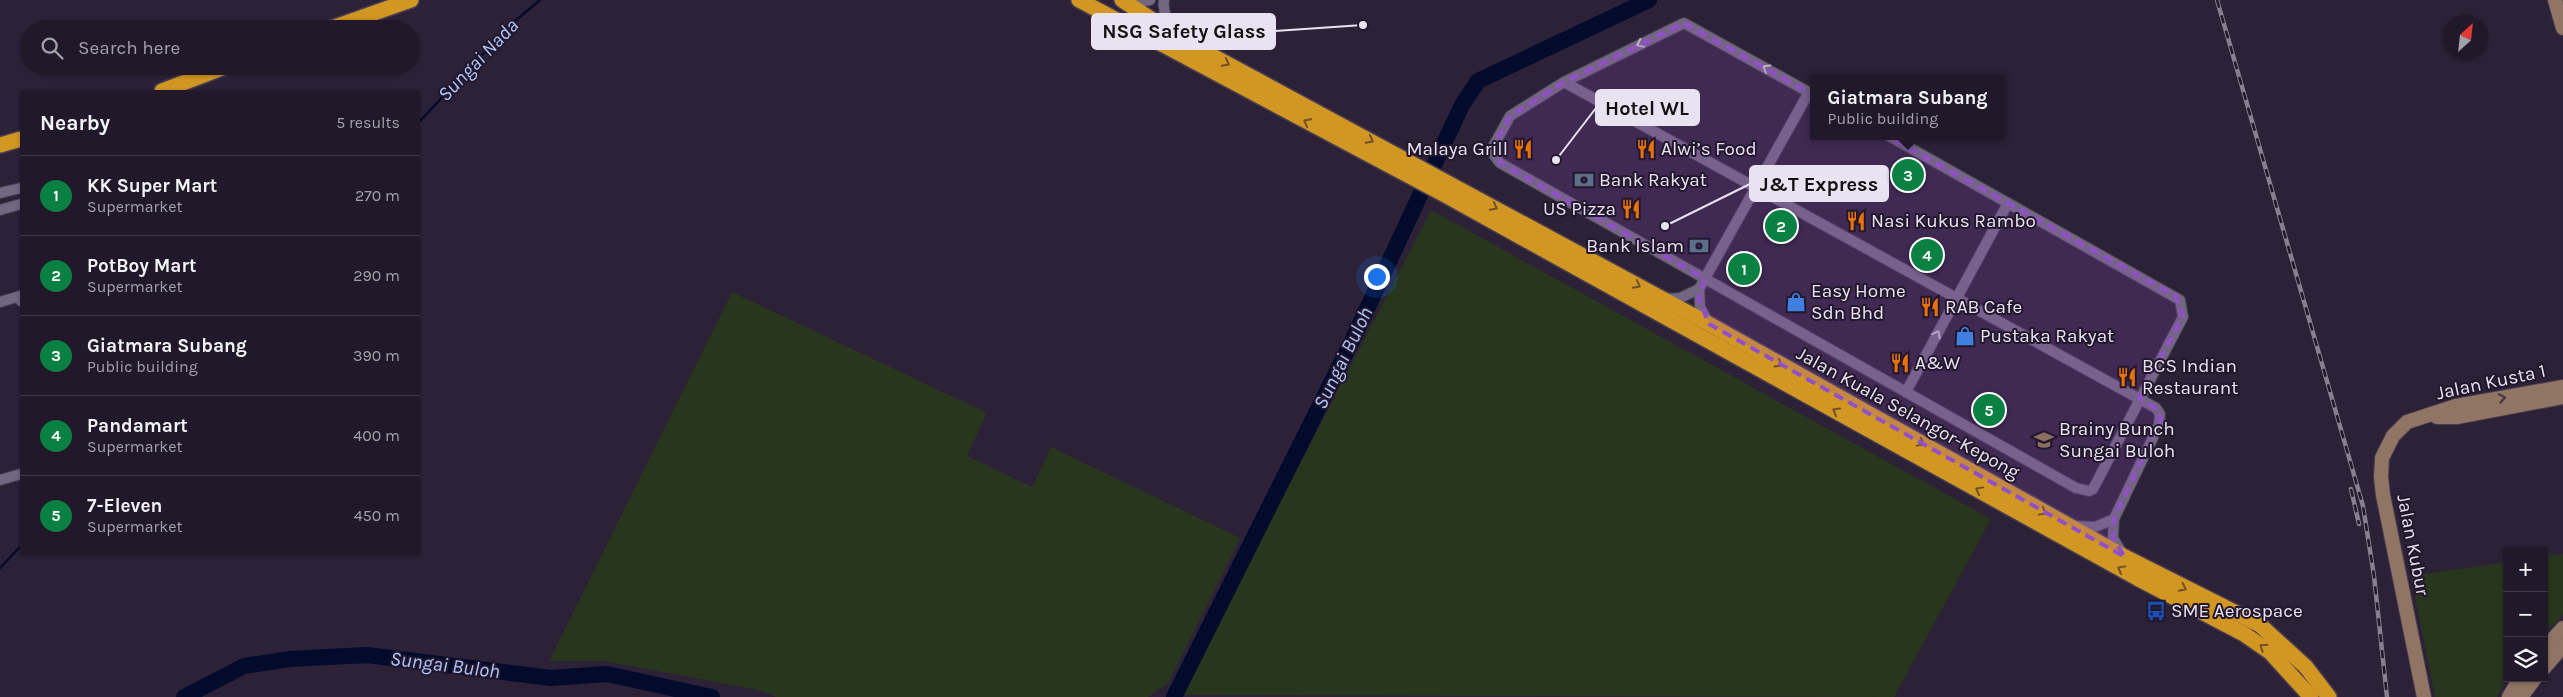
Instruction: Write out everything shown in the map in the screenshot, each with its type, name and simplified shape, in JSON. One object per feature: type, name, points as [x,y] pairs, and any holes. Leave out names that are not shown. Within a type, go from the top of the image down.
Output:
[{"type":"highway","points":[[354,20],[411,0]]},
{"type":"highway","points":[[1079,0],[1164,46],[1416,172]]},
{"type":"highway","points":[[1101,0],[1135,22],[1164,46]]},
{"type":"highway","points":[[1126,2],[1183,40],[1448,190]]},
{"type":"highway","points":[[165,90],[204,75]]},
{"type":"highway","points":[[0,145],[20,139]]},
{"type":"highway","name":"Jalan Kuala Selangor-Kepong","points":[[1448,190],[1663,299],[2125,557],[2260,625],[2306,667],[2329,697]]},
{"type":"highway","name":"Jalan Kuala Selangor-Kepong","points":[[1448,190],[2120,568],[2244,634],[2270,652],[2298,680],[2311,697]]},
{"type":"highway","points":[[2260,625],[2286,640],[2310,661],[2340,697]]},
{"type":"highway","points":[[2298,680],[2306,697]]},
{"type":"street","points":[[1126,2],[1150,0]]},
{"type":"street","points":[[1164,0],[1163,7],[1166,18],[1183,40]]},
{"type":"street","points":[[2555,0],[2563,28]]},
{"type":"street","points":[[1810,92],[1684,23],[1564,82],[1510,116],[1494,145],[1494,155],[1500,163],[1704,279],[2076,488],[2089,491],[2098,484],[2139,398],[2183,317],[2182,306],[2176,296],[1896,140]]},
{"type":"street","points":[[1564,82],[2156,408],[2160,414],[2159,425],[2114,519],[2113,538],[2125,557]]},
{"type":"street","points":[[1709,324],[1700,307],[1699,289],[1810,96]]},
{"type":"street","points":[[0,193],[20,188]]},
{"type":"street","points":[[1906,392],[2008,203]]},
{"type":"street","points":[[0,210],[20,204]]},
{"type":"street","points":[[1663,299],[1680,298],[1699,289]]},
{"type":"street","points":[[0,302],[20,298]]},
{"type":"street","name":"Jalan Kusta 1","points":[[2421,418],[2456,406],[2563,386]]},
{"type":"street","name":"Jalan Kusta 1","points":[[2421,418],[2457,417],[2563,398]]},
{"type":"street","name":"Jalan Kubur","points":[[2421,418],[2408,422],[2393,436],[2382,458],[2381,477],[2424,697]]},
{"type":"street","points":[[0,480],[20,474]]},
{"type":"street","points":[[2069,526],[2095,527],[2114,519]]},
{"type":"street","points":[[2548,645],[2563,628]]},
{"type":"street","points":[[2548,663],[2563,646]]},
{"type":"street","points":[[2509,697],[2526,682]]},
{"type":"street","points":[[2521,697],[2528,682]]},
{"type":"highlighted area","points":[[1684,23],[2176,296],[2183,317],[2139,398],[2156,408],[2161,419],[2114,519],[2113,538],[2125,557],[1709,324],[1698,298],[1705,279],[1500,163],[1494,145],[1510,116],[1564,82]]},
{"type":"green space","points":[[1431,210],[1991,519],[1894,697],[1181,695]]},
{"type":"green space","points":[[732,292],[987,413],[967,456],[1032,487],[1051,447],[1240,538],[1168,683],[1148,697],[776,697],[758,690],[605,661],[549,661]]},
{"type":"green space","points":[[2563,554],[2563,615],[2548,630],[2548,592],[2548,556]]},
{"type":"green space","points":[[2503,563],[2504,682],[2497,697],[2435,697],[2411,576]]},
{"type":"waterway","name":"Sungai Nada","points":[[420,121],[509,26],[540,0]]},
{"type":"waterway","name":"Sungai Buloh","points":[[1174,697],[1353,339],[1462,105],[1478,81],[1649,0]]},
{"type":"waterway","name":"Sungai Nada","points":[[0,568],[20,547]]},
{"type":"waterway","name":"Sungai Buloh","points":[[184,697],[244,666],[290,659],[367,655],[551,678],[607,674],[712,697]]},
{"type":"railway","points":[[2217,0],[2363,506],[2374,576],[2387,697]]},
{"type":"railway","points":[[2351,489],[2359,524]]},
{"type":"place","name":"NSG Safety Glass","points":[[1363,25]]},
{"type":"place","name":"Malaya Grill","points":[[1523,149]]},
{"type":"place","name":"Alwi’s Food","points":[[1646,149]]},
{"type":"place","name":"Hotel WL","points":[[1556,160]]},
{"type":"place","name":"Giatmara Subang","points":[[1908,175]]},
{"type":"place","name":"Bank Rakyat","points":[[1584,180]]},
{"type":"place","name":"US Pizza","points":[[1631,209]]},
{"type":"place","name":"Nasi Kukus Rambo","points":[[1856,221]]},
{"type":"place","name":"J&T Express","points":[[1665,226]]},
{"type":"place","name":"PotBoy Mart","points":[[1781,226]]},
{"type":"place","name":"Bank Islam","points":[[1699,246]]},
{"type":"place","name":"Pandamart","points":[[1927,255]]},
{"type":"place","name":"KK Super Mart","points":[[1744,269]]},
{"type":"place","name":"Easy Home Sdn Bhd","points":[[1796,302]]},
{"type":"place","name":"RAB Cafe","points":[[1930,307]]},
{"type":"place","name":"Pustaka Rakyat","points":[[1965,336]]},
{"type":"place","name":"A&W","points":[[1900,363]]},
{"type":"place","name":"BCS Indian Restaurant","points":[[2127,377]]},
{"type":"place","name":"7-Eleven","points":[[1989,410]]},
{"type":"place","name":"Brainy Bunch Sungai Buloh","points":[[2044,440]]},
{"type":"place","name":"SME Aerospace","points":[[2156,611]]}]
